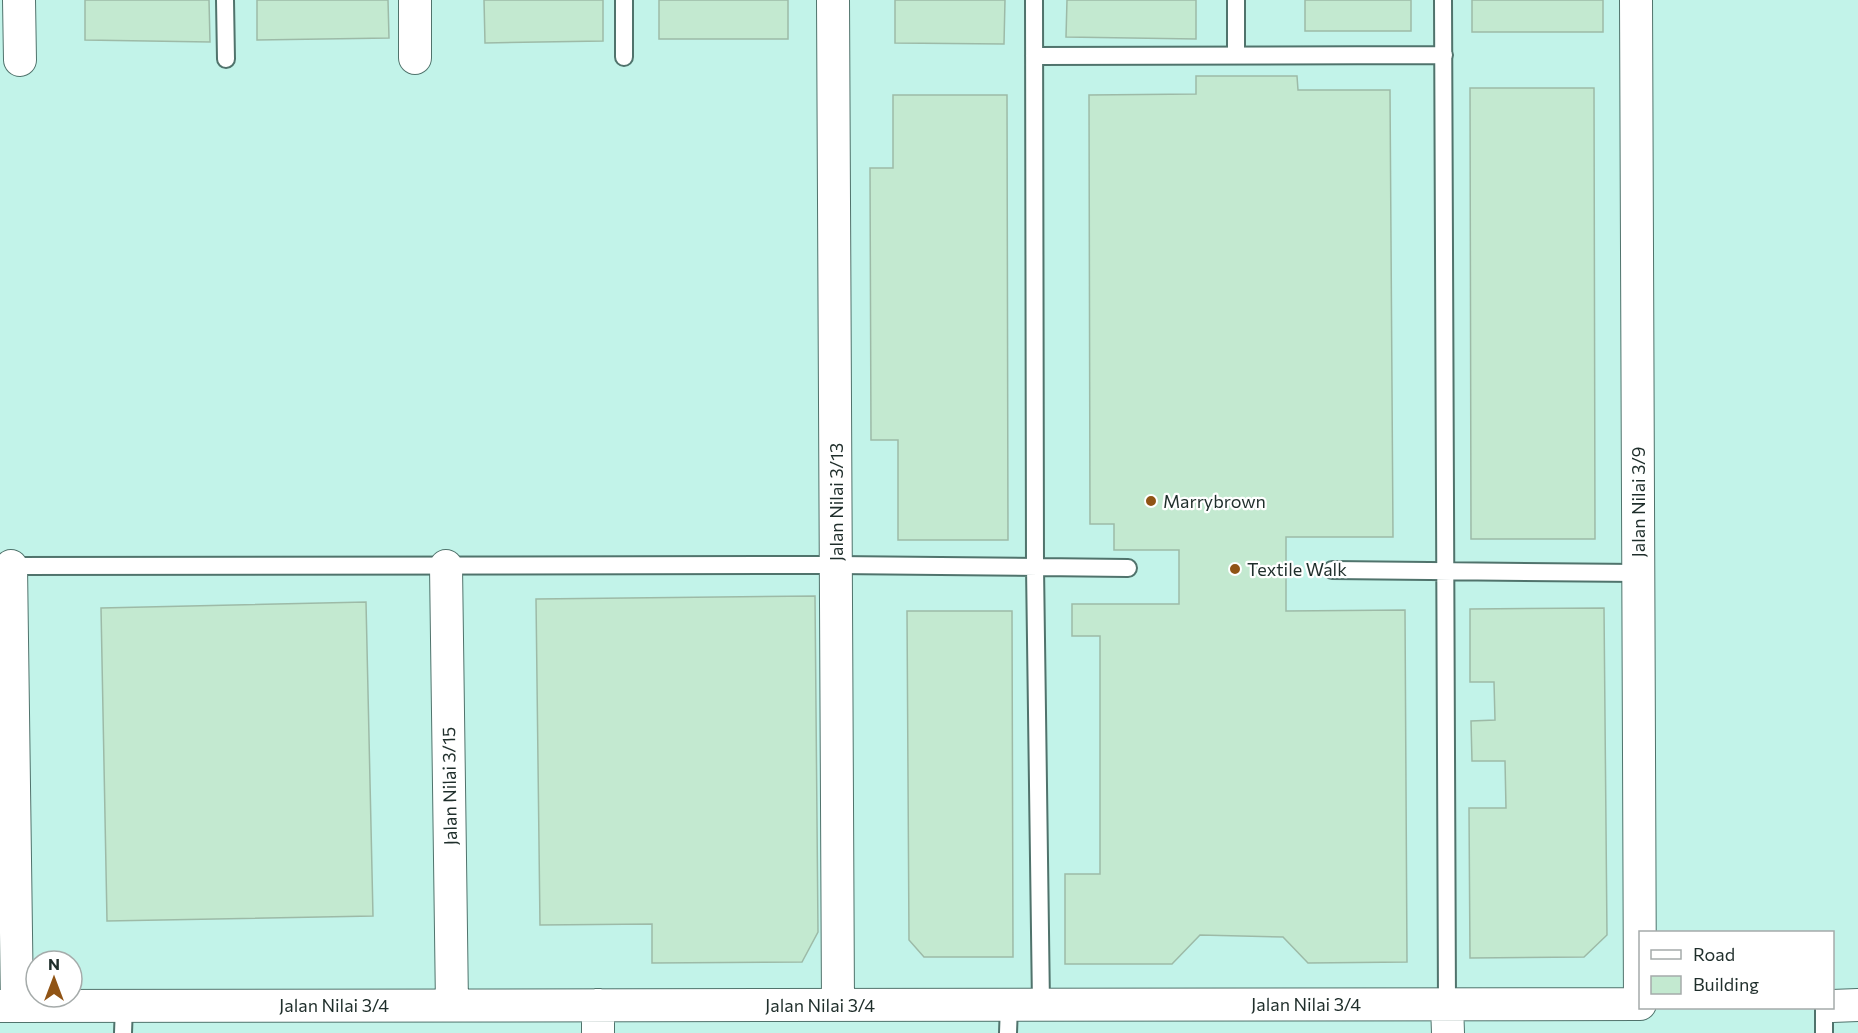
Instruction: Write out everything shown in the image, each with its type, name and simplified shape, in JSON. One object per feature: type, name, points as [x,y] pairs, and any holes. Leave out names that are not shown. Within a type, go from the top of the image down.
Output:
[{"type":"street","points":[[19,0],[20,60]]},
{"type":"street","points":[[415,0],[415,58]]},
{"type":"street","name":"Jalan Nilai 3/13","points":[[833,0],[838,1005]]},
{"type":"street","name":"Jalan Nilai 3/9","points":[[1636,0],[1640,931]]},
{"type":"street","points":[[5,566],[8,1006]]},
{"type":"street","name":"Jalan Nilai 3/15","points":[[446,566],[452,1005]]},
{"type":"street","name":"Jalan Nilai 3/4","points":[[8,1006],[124,1019],[452,1005],[598,1019],[838,1005],[1009,1019],[1041,1004],[1447,1018],[1639,1004]]},
{"type":"street","points":[[1834,1006],[1858,1005]]},
{"type":"lane","points":[[225,0],[226,59]]},
{"type":"lane","points":[[624,0],[624,57]]},
{"type":"lane","points":[[1034,0],[1035,567],[1041,1004]]},
{"type":"lane","points":[[1236,0],[1236,55]]},
{"type":"lane","points":[[1443,0],[1447,1018]]},
{"type":"lane","points":[[1035,56],[1444,55]]},
{"type":"lane","points":[[5,566],[836,565],[1128,568]]},
{"type":"lane","points":[[1332,570],[1638,573]]},
{"type":"lane","points":[[1824,1009],[1824,1033]]},
{"type":"shaded area","points":[[0,0],[1858,0],[1858,1033],[0,1033]]},
{"type":"building","points":[[85,0],[209,0],[210,42],[85,40]]},
{"type":"building","points":[[257,0],[388,0],[389,38],[257,40]]},
{"type":"building","points":[[484,0],[603,0],[603,41],[485,43]]},
{"type":"building","points":[[659,0],[788,0],[788,39],[659,39]]},
{"type":"building","points":[[895,0],[1005,0],[1004,44],[895,43]]},
{"type":"building","points":[[1067,0],[1196,0],[1196,39],[1066,37]]},
{"type":"building","points":[[1305,0],[1411,0],[1411,31],[1305,31]]},
{"type":"building","points":[[1472,0],[1603,0],[1603,32],[1472,32]]},
{"type":"building","points":[[1196,76],[1297,76],[1298,90],[1390,90],[1393,537],[1286,537],[1286,611],[1405,610],[1407,962],[1308,963],[1283,937],[1200,935],[1172,964],[1065,964],[1065,874],[1100,874],[1100,636],[1072,636],[1072,604],[1179,604],[1179,550],[1114,550],[1114,524],[1090,524],[1089,95],[1196,94]]},
{"type":"building","points":[[1470,88],[1594,88],[1595,539],[1471,539]]},
{"type":"building","points":[[893,95],[1007,95],[1008,540],[898,540],[898,440],[871,440],[870,168],[893,168]]},
{"type":"building","points":[[815,596],[818,932],[802,962],[652,963],[652,924],[540,925],[536,599]]},
{"type":"building","points":[[366,602],[373,916],[107,921],[101,608]]},
{"type":"building","points":[[1604,608],[1607,935],[1584,957],[1470,958],[1469,808],[1506,808],[1505,761],[1472,761],[1471,721],[1495,720],[1494,682],[1470,682],[1470,609]]},
{"type":"building","points":[[907,611],[1012,611],[1013,957],[924,957],[909,940]]},
{"type":"place","name":"Marrybrown","points":[[1151,501]]},
{"type":"place","name":"Textile Walk","points":[[1235,569]]}]
